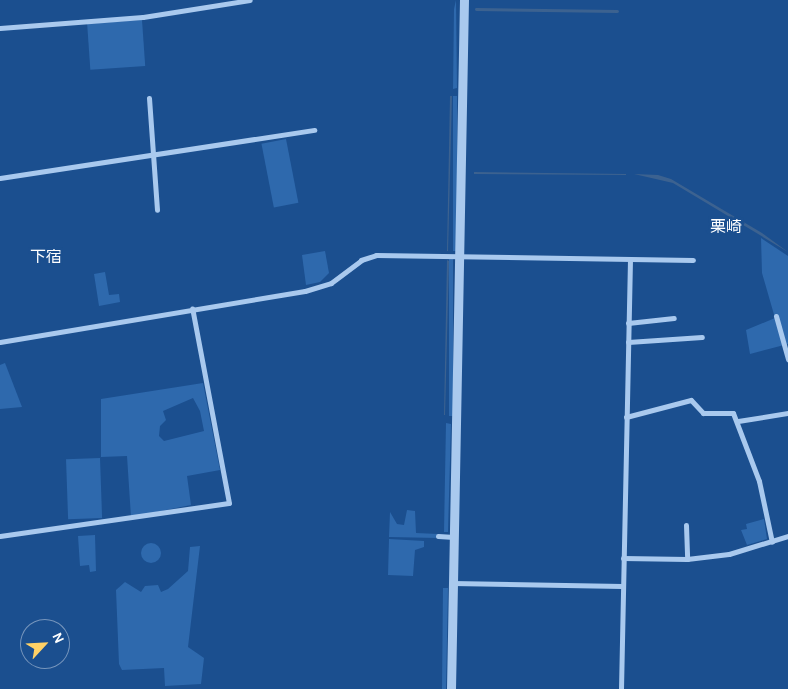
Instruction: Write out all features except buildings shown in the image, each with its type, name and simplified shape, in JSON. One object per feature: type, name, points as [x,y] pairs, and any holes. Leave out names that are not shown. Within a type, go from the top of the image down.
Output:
[{"type":"street","points":[[0,28],[143,17],[250,0]]},
{"type":"street","points":[[451,689],[464,0]]},
{"type":"street","points":[[149,98],[157,210]]},
{"type":"street","points":[[0,178],[314,130]]},
{"type":"street","points":[[0,342],[192,308],[305,291],[331,283],[361,260],[376,255],[693,260]]},
{"type":"street","points":[[621,689],[630,258]]},
{"type":"street","points":[[0,536],[229,503],[192,308]]},
{"type":"street","points":[[776,316],[788,359]]},
{"type":"street","points":[[628,324],[674,318]]},
{"type":"street","points":[[628,342],[702,337]]},
{"type":"street","points":[[626,417],[691,400],[703,413],[732,413],[738,421],[759,481],[772,542]]},
{"type":"street","points":[[738,421],[788,413]]},
{"type":"street","points":[[686,525],[687,559]]},
{"type":"street","points":[[438,536],[454,537]]},
{"type":"street","points":[[623,558],[687,559],[729,554],[788,536]]},
{"type":"street","points":[[452,583],[622,586]]},
{"type":"shaded area","points":[[456,0],[457,88],[453,89],[454,9]]},
{"type":"shaded area","points":[[142,20],[145,66],[90,70],[87,24]]},
{"type":"shaded area","points":[[450,96],[452,96],[447,251]]},
{"type":"shaded area","points":[[453,96],[457,96],[457,251],[453,251]]},
{"type":"shaded area","points":[[286,139],[298,203],[274,208],[261,144]]},
{"type":"shaded area","points":[[474,172],[626,174],[626,175],[474,174]]},
{"type":"shaded area","points":[[634,174],[658,175],[671,179],[762,233],[788,252],[673,183]]},
{"type":"shaded area","points":[[761,238],[788,256],[788,344],[750,354],[746,330],[775,318],[762,273]]},
{"type":"shaded area","points":[[325,251],[329,273],[320,282],[306,285],[302,255]]},
{"type":"shaded area","points":[[449,259],[453,259],[453,416],[449,416]]},
{"type":"shaded area","points":[[447,260],[449,261],[444,415]]},
{"type":"shaded area","points":[[105,272],[109,295],[119,294],[120,302],[99,306],[94,274]]},
{"type":"shaded area","points":[[5,363],[22,407],[0,409],[0,365]]},
{"type":"shaded area","points":[[203,383],[220,470],[187,476],[191,505],[131,517],[127,456],[101,457],[101,399]],"holes":[[[193,398],[200,411],[204,431],[164,441],[159,436],[160,426],[166,420],[163,411]]]},
{"type":"shaded area","points":[[446,423],[451,424],[448,532],[444,532]]},
{"type":"shaded area","points":[[100,458],[102,518],[68,519],[66,459]]},
{"type":"shaded area","points":[[407,510],[415,511],[416,533],[438,534],[438,538],[389,537],[390,512],[397,524],[404,525]]},
{"type":"shaded area","points":[[764,519],[767,539],[747,545],[741,530],[747,529],[746,524]]},
{"type":"shaded area","points":[[95,535],[96,571],[90,572],[89,565],[80,566],[78,536]]},
{"type":"shaded area","points":[[389,539],[424,541],[424,547],[415,550],[413,576],[388,575]]},
{"type":"shaded area","points":[[151,543],[158,546],[161,553],[158,560],[151,563],[144,560],[141,553],[144,546]]},
{"type":"shaded area","points":[[200,546],[188,647],[204,658],[201,684],[165,686],[164,668],[122,670],[119,664],[116,590],[125,582],[141,592],[145,586],[158,585],[161,592],[168,589],[188,571],[190,547]]},
{"type":"shaded area","points":[[443,588],[448,588],[446,689],[442,689]]},
{"type":"waterway","points":[[476,9],[617,11]]},
{"type":"district","name":"栗崎","points":[[726,227]]},
{"type":"district","name":"下宿","points":[[46,257]]}]
